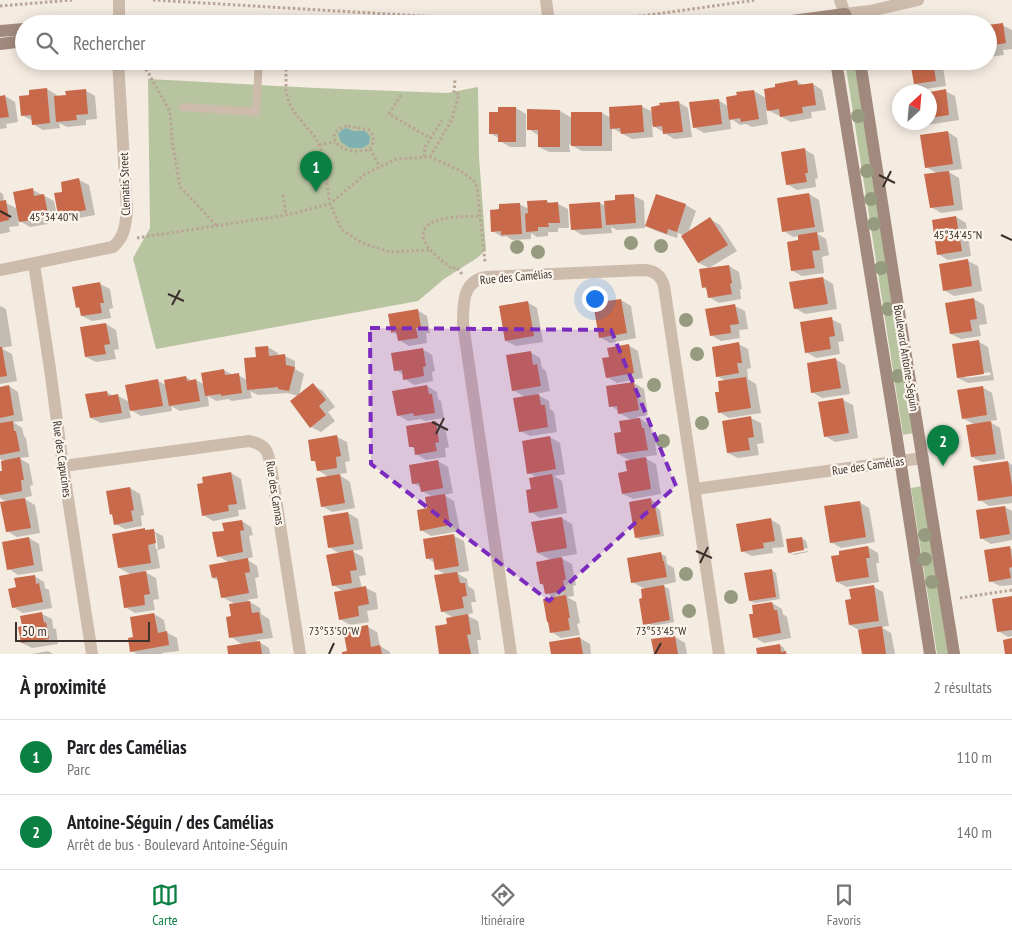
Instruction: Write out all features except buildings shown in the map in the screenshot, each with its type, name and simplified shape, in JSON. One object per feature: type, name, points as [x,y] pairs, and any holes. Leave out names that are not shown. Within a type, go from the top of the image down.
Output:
[{"type":"street","points":[[119,0],[119,15]]},
{"type":"street","points":[[546,0],[548,15]]},
{"type":"street","points":[[836,0],[839,15]]},
{"type":"street","points":[[840,0],[840,15]]},
{"type":"street","points":[[857,15],[918,0]]},
{"type":"street","points":[[0,31],[15,30]]},
{"type":"street","points":[[0,44],[15,42]]},
{"type":"street","name":"Clematis Street","points":[[113,247],[121,240],[127,211],[119,70]]},
{"type":"street","name":"Boulevard Antoine-Séguin","points":[[837,70],[930,654]]},
{"type":"street","name":"Boulevard Antoine-Séguin","points":[[861,70],[954,654]]},
{"type":"street","points":[[0,270],[113,247]]},
{"type":"street","name":"Rue des Capucines","points":[[34,264],[92,654]]},
{"type":"street","name":"Rue des Camélias","points":[[510,654],[463,324],[465,300],[471,284],[480,278],[643,270],[648,270],[659,276],[664,286],[719,654]]},
{"type":"street","name":"Rue des Cannas","points":[[63,466],[249,441],[263,445],[269,455],[300,654]]},
{"type":"street","name":"Rue des Camélias","points":[[694,489],[923,458]]},
{"type":"lane","points":[[183,107],[256,112],[258,70]]},
{"type":"path","points":[[0,6],[72,0]]},
{"type":"path","points":[[153,0],[404,15]]},
{"type":"path","points":[[649,15],[756,0]]},
{"type":"path","points":[[146,70],[170,112],[172,141],[180,187],[217,227]]},
{"type":"path","points":[[286,70],[286,91],[289,103],[297,116],[316,138],[319,145],[323,156],[330,204],[342,229],[362,243],[390,252],[431,250]]},
{"type":"path","points":[[430,156],[452,119],[459,94],[454,93],[455,79]]},
{"type":"path","points":[[401,95],[389,114],[430,138]]},
{"type":"path","points":[[424,157],[425,147],[442,120]]},
{"type":"path","points":[[348,126],[369,130],[374,140],[370,149],[354,152],[341,148],[335,142],[335,134],[338,129],[348,126]]},
{"type":"path","points":[[319,145],[335,142]]},
{"type":"path","points":[[370,149],[380,167]]},
{"type":"path","points":[[113,247],[136,239],[286,215],[330,204],[365,174],[397,159],[430,156],[461,171],[474,180],[478,191],[486,277]]},
{"type":"path","points":[[284,195],[286,215]]},
{"type":"path","points":[[471,284],[456,267],[452,268],[431,250],[426,243],[424,235],[426,226],[444,218],[481,216]]},
{"type":"path","points":[[952,599],[1012,590]]},
{"type":"highlighted area","points":[[370,328],[611,330],[676,486],[549,601],[371,464]]},
{"type":"green space","points":[[846,70],[856,70],[913,433],[903,435]]},
{"type":"green space","points":[[148,79],[447,93],[478,87],[479,157],[486,250],[444,279],[418,301],[156,349],[133,258],[150,228]]},
{"type":"green space","points":[[922,486],[948,654],[937,654],[911,488]]},
{"type":"water","points":[[346,128],[353,131],[365,131],[370,136],[369,144],[362,148],[350,148],[341,142],[338,134]]},
{"type":"place","name":"Parc des Camélias","points":[[316,192]]},
{"type":"place","name":"Antoine-Séguin / des Camélias","points":[[943,466]]}]
